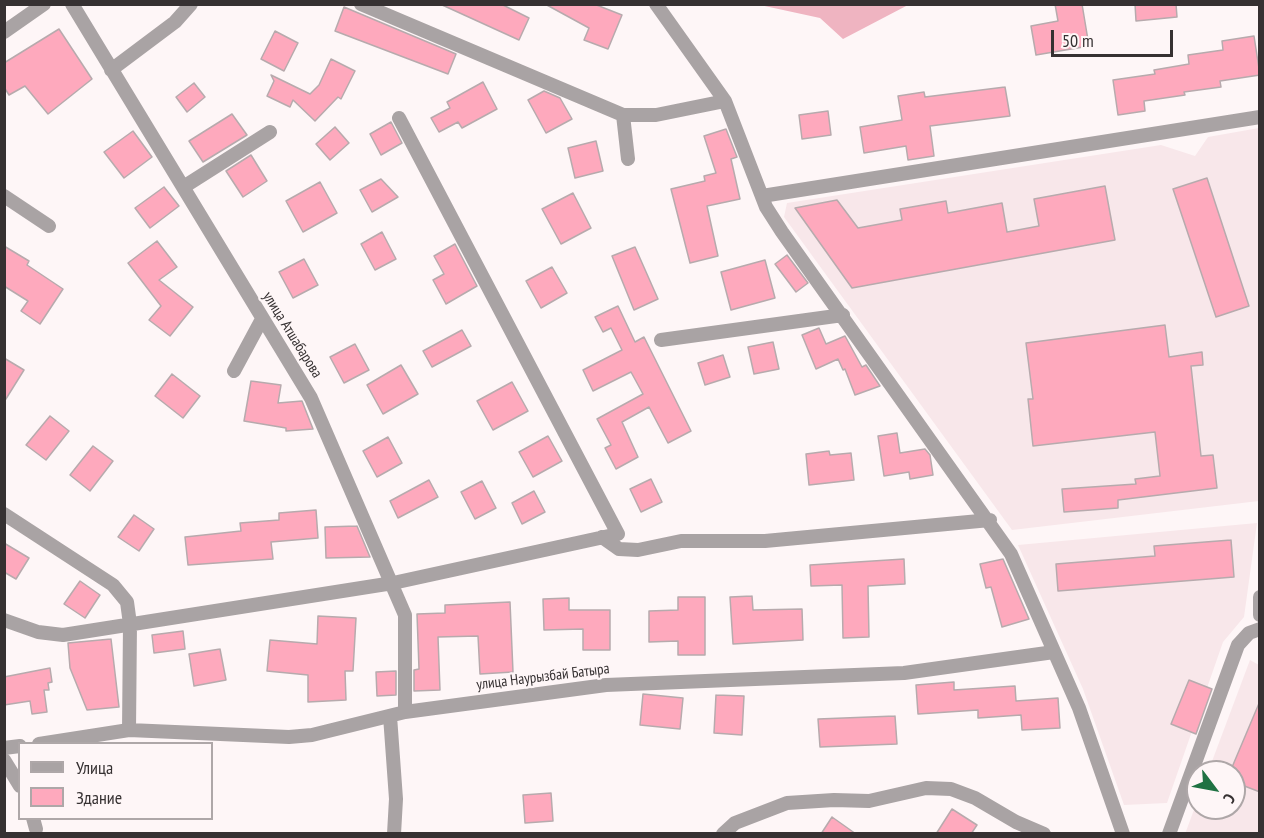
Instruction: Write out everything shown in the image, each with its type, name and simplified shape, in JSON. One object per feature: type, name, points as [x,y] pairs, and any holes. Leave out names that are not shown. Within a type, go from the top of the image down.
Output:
[{"type":"street","points":[[4,32],[44,4]]},
{"type":"street","name":"улица Атшабарова","points":[[72,4],[185,186],[311,398],[405,615],[405,712]]},
{"type":"street","points":[[111,70],[175,22],[190,4]]},
{"type":"street","points":[[361,4],[623,115],[656,116],[725,101]]},
{"type":"street","points":[[656,4],[725,101],[762,196],[782,232],[990,520],[1011,554],[1079,708],[1123,834]]},
{"type":"street","points":[[623,115],[628,159]]},
{"type":"street","points":[[762,196],[1260,117]]},
{"type":"street","points":[[4,620],[38,632],[63,635],[393,583],[618,534],[399,118]]},
{"type":"street","points":[[185,186],[270,132]]},
{"type":"street","points":[[4,196],[49,226]]},
{"type":"street","points":[[661,340],[843,315]]},
{"type":"street","points":[[234,371],[262,319]]},
{"type":"street","points":[[4,514],[113,585],[127,602],[130,624],[129,730]]},
{"type":"street","points":[[602,537],[619,549],[638,550],[681,541],[765,541],[990,520]]},
{"type":"street","points":[[1260,597],[1260,615]]},
{"type":"street","points":[[1168,834],[1238,645],[1249,633],[1260,629]]},
{"type":"street","name":"улица Наурызбай Батыра","points":[[52,742],[129,730],[289,737],[312,735],[405,712],[606,685],[904,673],[1054,652]]},
{"type":"street","points":[[390,716],[396,799],[394,834]]},
{"type":"street","points":[[4,760],[18,783]]},
{"type":"street","points":[[723,834],[735,823],[787,803],[834,800],[869,801],[926,788],[951,789],[975,798],[1017,822],[1044,834]]},
{"type":"shaded area","points":[[760,5],[908,5],[843,39],[820,18]]},
{"type":"shaded area","points":[[1259,128],[1259,501],[1012,530],[784,217],[787,203],[1161,145],[1195,156],[1208,137]]},
{"type":"shaded area","points":[[1257,523],[1244,617],[1223,642],[1167,803],[1124,805],[1083,689],[1018,545]]},
{"type":"shaded area","points":[[1250,660],[1259,665],[1259,833],[1185,834],[1190,820],[1246,820],[1246,760],[1212,760]]},
{"type":"building","points":[[440,4],[501,4],[529,18],[519,40]]},
{"type":"building","points":[[545,4],[594,4],[622,15],[608,49],[584,40],[589,28]]},
{"type":"building","points":[[1055,4],[1082,4],[1089,46],[1036,55],[1031,26],[1058,21]]},
{"type":"building","points":[[1135,4],[1176,4],[1177,17],[1136,21]]},
{"type":"building","points":[[344,7],[456,54],[448,74],[335,31]]},
{"type":"building","points":[[59,29],[92,79],[48,114],[25,86],[9,95],[4,87],[4,63]]},
{"type":"building","points":[[275,31],[298,43],[284,71],[261,59]]},
{"type":"building","points":[[1254,36],[1260,75],[1220,81],[1221,87],[1144,101],[1145,111],[1118,115],[1113,80],[1155,74],[1154,70],[1189,64],[1188,55],[1223,50],[1222,41]]},
{"type":"building","points":[[331,59],[355,71],[341,99],[338,97],[315,121],[293,100],[290,107],[267,96],[274,81],[271,75],[310,94],[319,85]]},
{"type":"building","points":[[483,82],[497,109],[462,128],[458,122],[439,132],[431,118],[450,108],[447,102]]},
{"type":"building","points":[[194,83],[205,97],[187,112],[176,97]]},
{"type":"building","points":[[1005,87],[1010,116],[930,126],[934,156],[908,160],[906,146],[864,153],[860,127],[902,120],[898,96],[924,92],[925,97]]},
{"type":"building","points":[[544,91],[560,98],[572,119],[546,133],[528,100]]},
{"type":"building","points":[[828,111],[831,135],[802,139],[799,115]]},
{"type":"building","points":[[232,114],[247,135],[203,162],[189,141]]},
{"type":"building","points":[[391,122],[402,143],[381,155],[370,134]]},
{"type":"building","points":[[335,127],[349,143],[330,160],[316,144]]},
{"type":"building","points":[[726,129],[737,157],[731,159],[740,199],[707,206],[718,256],[690,263],[671,189],[705,181],[704,176],[716,173],[704,136]]},
{"type":"building","points":[[133,131],[152,157],[124,178],[104,152]]},
{"type":"building","points":[[596,141],[603,171],[575,178],[568,148]]},
{"type":"building","points":[[251,155],[267,181],[243,197],[226,171]]},
{"type":"building","points":[[1207,178],[1249,306],[1216,317],[1173,189]]},
{"type":"building","points":[[381,179],[398,197],[372,212],[360,190]]},
{"type":"building","points":[[320,182],[337,213],[303,232],[286,201]]},
{"type":"building","points":[[1105,186],[1115,240],[852,288],[795,208],[837,200],[858,228],[902,220],[900,209],[946,201],[948,213],[1002,203],[1007,232],[1039,226],[1034,199]]},
{"type":"building","points":[[164,187],[179,206],[150,228],[135,208]]},
{"type":"building","points":[[573,193],[591,228],[561,244],[542,209]]},
{"type":"building","points":[[382,232],[396,259],[375,270],[361,244]]},
{"type":"building","points":[[157,241],[177,267],[159,280],[193,307],[170,336],[149,320],[161,306],[128,263]]},
{"type":"building","points":[[455,244],[477,286],[446,304],[433,280],[444,274],[434,256]]},
{"type":"building","points":[[4,246],[29,261],[27,265],[63,289],[40,324],[21,311],[28,301],[4,286]]},
{"type":"building","points":[[635,247],[658,299],[634,310],[612,256]]},
{"type":"building","points":[[787,255],[808,283],[796,292],[775,264]]},
{"type":"building","points":[[304,259],[318,285],[293,298],[279,272]]},
{"type":"building","points":[[765,260],[775,298],[731,310],[721,272]]},
{"type":"building","points":[[552,267],[567,293],[541,308],[526,281]]},
{"type":"building","points":[[618,306],[635,342],[644,337],[691,431],[668,443],[649,407],[622,422],[638,457],[616,469],[605,448],[611,445],[597,419],[643,394],[631,372],[593,391],[583,370],[622,350],[611,328],[603,332],[595,317]]},
{"type":"building","points":[[1165,325],[1169,357],[1202,352],[1203,365],[1191,366],[1201,456],[1213,455],[1217,488],[1118,500],[1118,508],[1064,512],[1062,489],[1136,484],[1135,479],[1160,476],[1155,432],[1033,446],[1028,399],[1033,399],[1026,343]]},
{"type":"building","points":[[819,328],[826,344],[845,336],[862,367],[866,365],[880,386],[855,395],[845,369],[843,370],[838,359],[816,369],[802,335]]},
{"type":"building","points":[[462,330],[471,346],[432,367],[423,351]]},
{"type":"building","points":[[773,342],[779,369],[754,374],[748,347]]},
{"type":"building","points":[[355,344],[369,370],[344,383],[330,357]]},
{"type":"building","points":[[723,355],[730,377],[705,385],[698,363]]},
{"type":"building","points":[[4,358],[24,370],[4,402]]},
{"type":"building","points":[[401,365],[418,394],[383,414],[367,385]]},
{"type":"building","points":[[172,374],[200,396],[183,418],[155,396]]},
{"type":"building","points":[[251,381],[281,385],[278,403],[302,401],[313,429],[286,431],[286,428],[244,421]]},
{"type":"building","points":[[512,382],[528,411],[493,430],[477,401]]},
{"type":"building","points":[[50,416],[69,431],[46,460],[26,445]]},
{"type":"building","points":[[897,433],[900,453],[925,449],[930,455],[933,475],[910,479],[909,472],[884,476],[878,436]]},
{"type":"building","points":[[548,436],[562,461],[533,477],[519,452]]},
{"type":"building","points":[[388,437],[402,463],[377,477],[363,451]]},
{"type":"building","points":[[93,446],[113,461],[90,491],[70,475]]},
{"type":"building","points":[[829,451],[830,455],[851,453],[854,480],[809,485],[806,454]]},
{"type":"building","points":[[651,479],[662,502],[641,512],[630,489]]},
{"type":"building","points":[[429,480],[438,497],[398,518],[390,501]]},
{"type":"building","points":[[482,481],[496,508],[475,519],[461,492]]},
{"type":"building","points":[[534,491],[545,512],[522,524],[512,503]]},
{"type":"building","points":[[316,510],[318,538],[271,542],[273,559],[188,565],[185,537],[241,531],[240,523],[279,520],[279,513]]},
{"type":"building","points":[[134,515],[154,529],[139,551],[118,537]]},
{"type":"building","points":[[357,526],[370,557],[326,558],[325,527]]},
{"type":"building","points":[[1231,540],[1234,577],[1058,591],[1056,564],[1155,556],[1154,546]]},
{"type":"building","points":[[4,543],[29,558],[16,579],[4,572]]},
{"type":"building","points":[[904,559],[905,584],[868,586],[869,637],[843,638],[842,585],[811,586],[810,565]]},
{"type":"building","points":[[1003,559],[1029,619],[1002,627],[991,587],[986,588],[980,564]]},
{"type":"building","points":[[80,581],[100,595],[85,618],[64,604]]},
{"type":"building","points":[[752,596],[753,610],[802,609],[803,640],[733,644],[730,597]]},
{"type":"building","points":[[678,597],[705,597],[705,655],[678,655],[678,641],[649,642],[649,611],[678,610]]},
{"type":"building","points":[[569,598],[569,610],[610,610],[610,650],[583,650],[583,629],[544,630],[543,599]]},
{"type":"building","points":[[510,602],[513,672],[480,674],[478,636],[438,637],[440,690],[414,691],[414,670],[419,669],[417,614],[445,613],[445,605]]},
{"type":"building","points":[[318,616],[356,618],[353,671],[345,671],[346,700],[308,702],[308,675],[267,671],[270,640],[317,644]]},
{"type":"building","points":[[183,631],[185,649],[154,653],[152,635]]},
{"type":"building","points":[[111,639],[119,707],[87,710],[70,668],[68,643]]},
{"type":"building","points":[[220,649],[226,680],[194,686],[189,654]]},
{"type":"building","points":[[50,668],[52,682],[48,683],[49,690],[44,690],[47,712],[32,714],[30,701],[4,705],[4,677]]},
{"type":"building","points":[[396,671],[396,695],[377,696],[376,672]]},
{"type":"building","points":[[1189,680],[1212,689],[1196,734],[1171,724]]},
{"type":"building","points":[[954,682],[954,690],[1015,686],[1016,701],[1058,698],[1060,728],[1022,730],[1021,715],[978,718],[978,710],[918,714],[916,685]]},
{"type":"building","points":[[643,694],[683,698],[680,729],[640,725]]},
{"type":"building","points":[[716,695],[744,696],[742,735],[714,733]]},
{"type":"building","points":[[1260,701],[1260,792],[1246,787],[1246,760],[1235,760]]},
{"type":"building","points":[[895,716],[897,744],[820,747],[818,719]]},
{"type":"building","points":[[551,793],[553,821],[525,823],[523,795]]},
{"type":"building","points":[[952,809],[977,825],[971,834],[936,834]]},
{"type":"building","points":[[832,817],[856,834],[821,834]]}]
